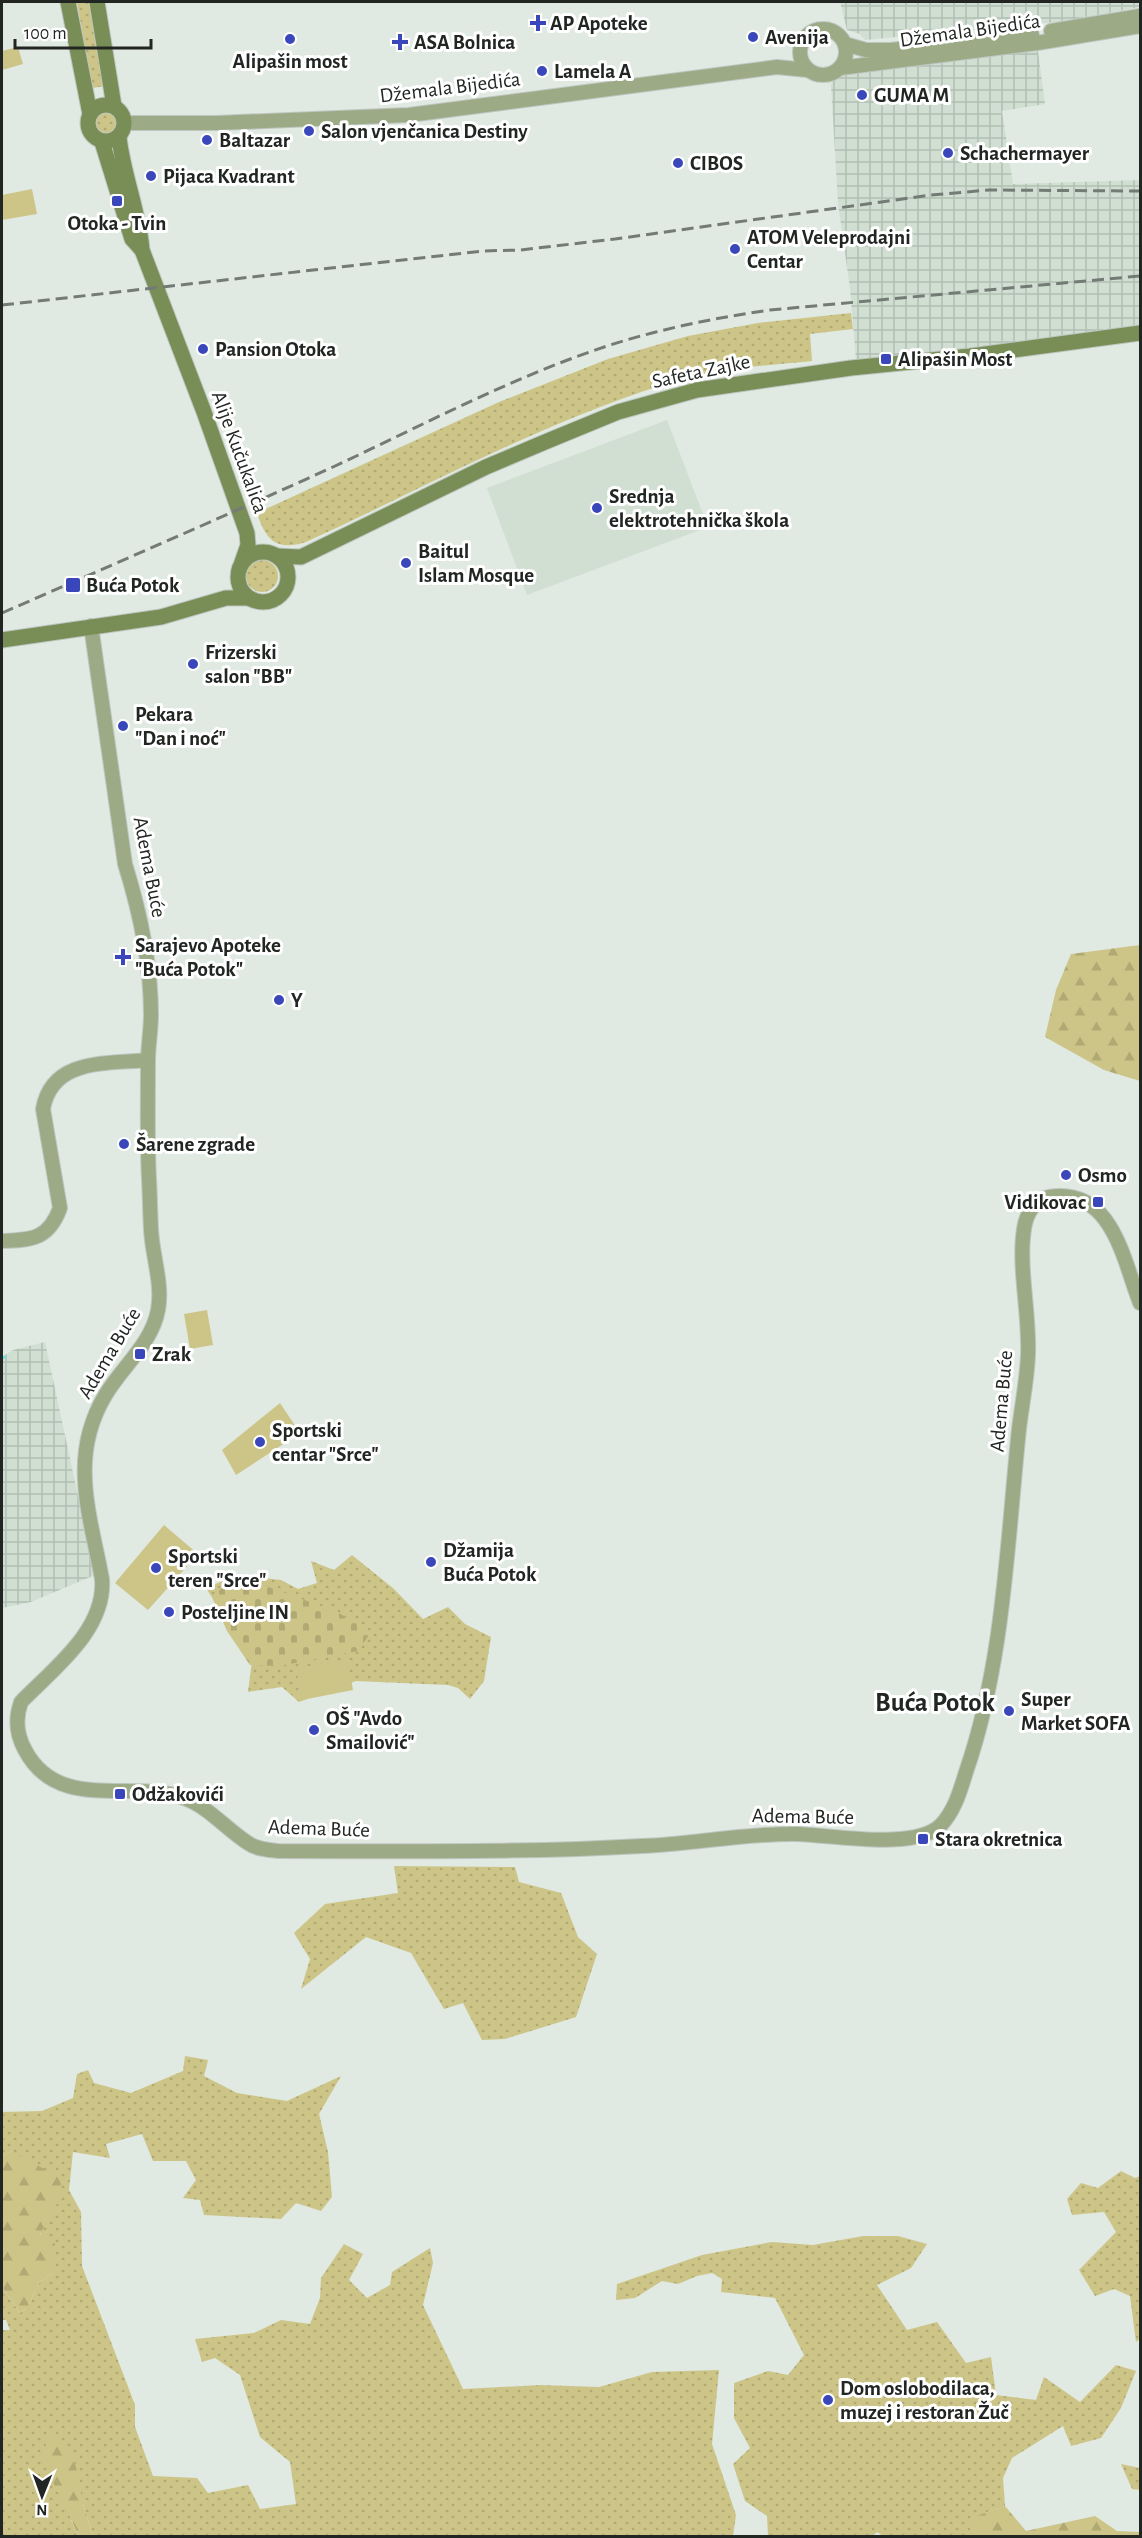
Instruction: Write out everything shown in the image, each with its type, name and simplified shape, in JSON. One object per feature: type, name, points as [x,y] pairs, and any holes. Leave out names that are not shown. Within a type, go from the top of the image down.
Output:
[{"type":"main road","points":[[68,2],[90,114],[90,130],[102,142],[115,140],[122,130],[121,112],[114,106],[97,2]]},
{"type":"main road","points":[[90,114],[99,106],[114,106]]},
{"type":"main road","name":"Alije Kučukalića","points":[[122,130],[121,156],[141,233],[142,250],[247,533],[249,545],[240,570]]},
{"type":"main road","name":"Alije Kučukalića","points":[[102,142],[132,239],[142,250]]},
{"type":"main road","name":"Safeta Zajke","points":[[273,555],[301,557],[486,467],[618,412],[697,390],[840,369],[970,356],[1140,333]]},
{"type":"main road","name":"Alije Kučukalića","points":[[247,533],[255,543],[273,555]]},
{"type":"main road","points":[[226,598],[240,570],[254,553],[273,555],[287,570],[288,578]]},
{"type":"main road","points":[[2,640],[162,617],[226,598],[248,598],[261,602],[275,599],[286,587],[291,570],[301,557]]},
{"type":"main road","points":[[240,570],[238,585],[248,598]]},
{"type":"street","name":"Džemala Bijedića","points":[[845,44],[866,50],[890,50],[1032,34],[1140,16]]},
{"type":"street","name":"Džemala Bijedića","points":[[840,68],[1037,43],[1140,26]]},
{"type":"street","points":[[777,67],[799,48],[806,35],[820,28],[835,32],[845,44],[846,56],[840,68],[824,75],[807,70],[801,61],[799,48]]},
{"type":"street","name":"Džemala Bijedića","points":[[122,130],[409,115],[777,67],[807,70]]},
{"type":"street","name":"Adema Buće","points":[[91,626],[125,864],[136,899],[148,966],[151,1015],[148,1060],[151,1230],[156,1264],[158,1309],[147,1337],[105,1396],[92,1421],[86,1443],[84,1486],[103,1589],[99,1608],[90,1627],[21,1702],[17,1714],[17,1727],[31,1761],[61,1783],[90,1791],[165,1792],[185,1798],[196,1803],[248,1844],[278,1851],[496,1852],[644,1846],[749,1835],[796,1834],[894,1840],[927,1836],[940,1826],[953,1810],[980,1730],[998,1638],[1028,1354],[1023,1234],[1028,1213],[1042,1198],[1071,1195],[1095,1208],[1105,1218],[1116,1237],[1140,1303]]},
{"type":"street","points":[[2,1241],[27,1239],[46,1233],[60,1208],[43,1109],[46,1093],[55,1081],[82,1066],[148,1060]]},
{"type":"shaded area","points":[[840,2],[1140,2],[1140,7],[1067,21],[865,40],[860,34],[847,30]]},
{"type":"shaded area","points":[[1037,43],[1045,104],[1002,111],[1013,184],[1140,180],[1140,340],[857,372],[850,289],[838,203],[831,85],[835,75],[854,70]]},
{"type":"shaded area","name":"Srednja elektrotehnička škola","points":[[667,420],[708,527],[527,595],[487,488]]},
{"type":"shaded area","points":[[45,1342],[95,1575],[31,1602],[2,1608],[2,1357],[13,1350]]},
{"type":"green space","points":[[77,2],[90,2],[106,86],[92,88]]},
{"type":"green space","points":[[18,47],[23,64],[2,70],[2,51]]},
{"type":"green space","points":[[106,113],[113,116],[116,123],[113,130],[106,133],[99,130],[96,123],[99,116]]},
{"type":"green space","points":[[32,189],[37,214],[2,220],[2,195]]},
{"type":"green space","points":[[851,313],[853,329],[810,334],[812,361],[749,367],[701,375],[637,394],[588,412],[493,453],[306,542],[280,544],[269,537],[260,523],[257,513],[499,402],[608,359],[688,336],[758,323]]},
{"type":"green space","points":[[262,560],[274,564],[278,576],[274,588],[262,592],[250,588],[246,576],[250,564]]},
{"type":"green space","points":[[1140,945],[1140,1081],[1104,1070],[1045,1037],[1056,990],[1071,954]]},
{"type":"green space","points":[[207,1310],[213,1345],[190,1349],[184,1314]]},
{"type":"green space","name":"Sportski centar \"Srce\"","points":[[280,1403],[300,1433],[236,1475],[222,1450]]},
{"type":"green space","name":"Sportski teren \"Srce\"","points":[[164,1525],[198,1554],[148,1610],[115,1583]]},
{"type":"green space","points":[[352,1555],[394,1589],[423,1619],[448,1607],[465,1624],[491,1637],[484,1681],[470,1699],[458,1688],[448,1685],[356,1681],[299,1702],[282,1687],[248,1692],[252,1661],[206,1588],[237,1575],[281,1580],[298,1589],[317,1583],[311,1561],[334,1570]]},
{"type":"green space","points":[[236,1575],[337,1612],[371,1632],[358,1651],[279,1666],[250,1665],[227,1631],[212,1597]]},
{"type":"green space","points":[[347,1659],[353,1690],[302,1700],[296,1669]]},
{"type":"green space","points":[[394,1866],[515,1867],[519,1882],[561,1893],[578,1937],[597,1954],[576,2017],[505,2039],[482,2040],[463,2003],[444,2009],[411,1953],[366,1937],[301,1989],[310,1959],[294,1933],[325,1904],[398,1893]]},
{"type":"green space","points":[[185,2056],[208,2060],[204,2076],[237,2093],[287,2101],[341,2076],[319,2114],[328,2152],[332,2197],[321,2211],[296,2203],[281,2219],[204,2215],[200,2200],[183,2198],[196,2180],[186,2161],[153,2161],[142,2134],[106,2144],[110,2158],[73,2152],[69,2190],[81,2212],[82,2266],[135,2405],[135,2427],[153,2476],[197,2478],[208,2493],[248,2485],[260,2509],[296,2504],[290,2462],[260,2437],[240,2375],[215,2358],[202,2362],[195,2339],[254,2333],[281,2320],[310,2324],[320,2298],[321,2278],[344,2244],[363,2254],[349,2280],[367,2298],[390,2285],[392,2272],[430,2248],[433,2263],[423,2305],[463,2389],[541,2385],[599,2387],[652,2372],[719,2370],[712,2444],[736,2515],[733,2536],[93,2536],[83,2504],[71,2520],[79,2536],[2,2536],[2,2330],[10,2330],[6,2320],[2,2320],[2,2287],[20,2313],[28,2307],[39,2283],[54,2272],[12,2151],[2,2156],[2,2112],[42,2111],[73,2098],[77,2074],[88,2070],[94,2083],[131,2093],[183,2071]]},
{"type":"green space","points":[[12,2151],[60,2178],[62,2195],[40,2234],[55,2244],[54,2272],[39,2283],[28,2307],[20,2313],[2,2287],[2,2156]]},
{"type":"green space","points":[[1121,2171],[1135,2178],[1140,2176],[1140,2339],[1136,2342],[1130,2296],[1114,2289],[1095,2296],[1079,2270],[1116,2232],[1104,2212],[1072,2215],[1067,2199],[1081,2183],[1098,2188]]},
{"type":"green space","points":[[863,2236],[898,2236],[927,2244],[911,2268],[877,2285],[907,2330],[937,2322],[966,2363],[991,2357],[996,2395],[1036,2400],[1044,2377],[1080,2402],[1116,2365],[1136,2371],[1121,2408],[1101,2438],[1071,2446],[1063,2426],[1012,2458],[1003,2478],[1005,2506],[971,2518],[970,2536],[883,2536],[877,2532],[873,2536],[768,2536],[767,2516],[745,2501],[733,2464],[750,2448],[734,2418],[734,2383],[768,2371],[788,2375],[804,2355],[775,2298],[721,2292],[722,2279],[712,2273],[678,2284],[662,2281],[635,2298],[616,2300],[617,2284],[702,2255],[772,2242],[813,2245]]},
{"type":"green space","points":[[54,2431],[73,2452],[83,2504],[93,2536],[79,2536],[40,2455]]},
{"type":"green space","points":[[1121,2464],[1140,2468],[1140,2490],[1132,2489]]},
{"type":"green space","points":[[1005,2506],[1026,2531],[1095,2516],[1117,2531],[1140,2532],[1140,2536],[970,2536],[970,2518]]},
{"type":"railway","points":[[2,305],[483,251],[520,250],[615,239],[931,195],[989,190],[1140,191]]},
{"type":"railway","points":[[2,613],[292,486],[537,372],[572,358],[647,334],[770,310],[1140,276]]},
{"type":"place","name":"AP Apoteke","points":[[538,23]]},
{"type":"place","name":"Avenija","points":[[753,37]]},
{"type":"place","name":"Alipašin most","points":[[290,39]]},
{"type":"place","name":"ASA Bolnica","points":[[400,42]]},
{"type":"place","name":"Lamela A","points":[[542,71]]},
{"type":"place","name":"GUMA M","points":[[862,95]]},
{"type":"place","name":"Salon vjenčanica Destiny","points":[[309,131]]},
{"type":"place","name":"Baltazar","points":[[207,140]]},
{"type":"place","name":"Schachermayer","points":[[948,153]]},
{"type":"place","name":"CIBOS","points":[[678,163]]},
{"type":"place","name":"Pijaca Kvadrant","points":[[151,176]]},
{"type":"place","name":"Otoka - Tvin","points":[[117,201]]},
{"type":"place","name":"ATOM Veleprodajni Centar","points":[[735,249]]},
{"type":"place","name":"Pansion Otoka","points":[[203,349]]},
{"type":"place","name":"Alipašin Most","points":[[886,359]]},
{"type":"place","name":"Srednja elektrotehnička škola","points":[[597,508]]},
{"type":"place","name":"Baitul Islam Mosque","points":[[406,563]]},
{"type":"place","name":"Buća Potok","points":[[73,585]]},
{"type":"place","name":"Frizerski salon \"BB\"","points":[[193,664]]},
{"type":"place","name":"Pekara \"Dan i noć\"","points":[[123,726]]},
{"type":"place","name":"Sarajevo Apoteke \"Buća Potok\"","points":[[123,957]]},
{"type":"place","name":"Y","points":[[279,1000]]},
{"type":"place","name":"Šarene zgrade","points":[[124,1144]]},
{"type":"place","name":"Osmo","points":[[1066,1175]]},
{"type":"place","name":"Vidikovac","points":[[1098,1202]]},
{"type":"place","name":"Zrak","points":[[140,1354]]},
{"type":"place","name":"Sportski centar \"Srce\"","points":[[260,1442]]},
{"type":"place","name":"Džamija Buća Potok","points":[[431,1562]]},
{"type":"place","name":"Sportski teren \"Srce\"","points":[[156,1568]]},
{"type":"place","name":"Posteljine IN","points":[[169,1612]]},
{"type":"place","name":"Super Market SOFA","points":[[1009,1711]]},
{"type":"place","name":"OŠ \"Avdo Smailović\"","points":[[314,1730]]},
{"type":"place","name":"Odžakovići","points":[[120,1794]]},
{"type":"place","name":"Stara okretnica","points":[[923,1839]]},
{"type":"place","name":"Dom oslobodilaca, muzej i restoran Žuč","points":[[828,2400]]},
{"type":"district","name":"Buća Potok","points":[[935,1702]]}]
